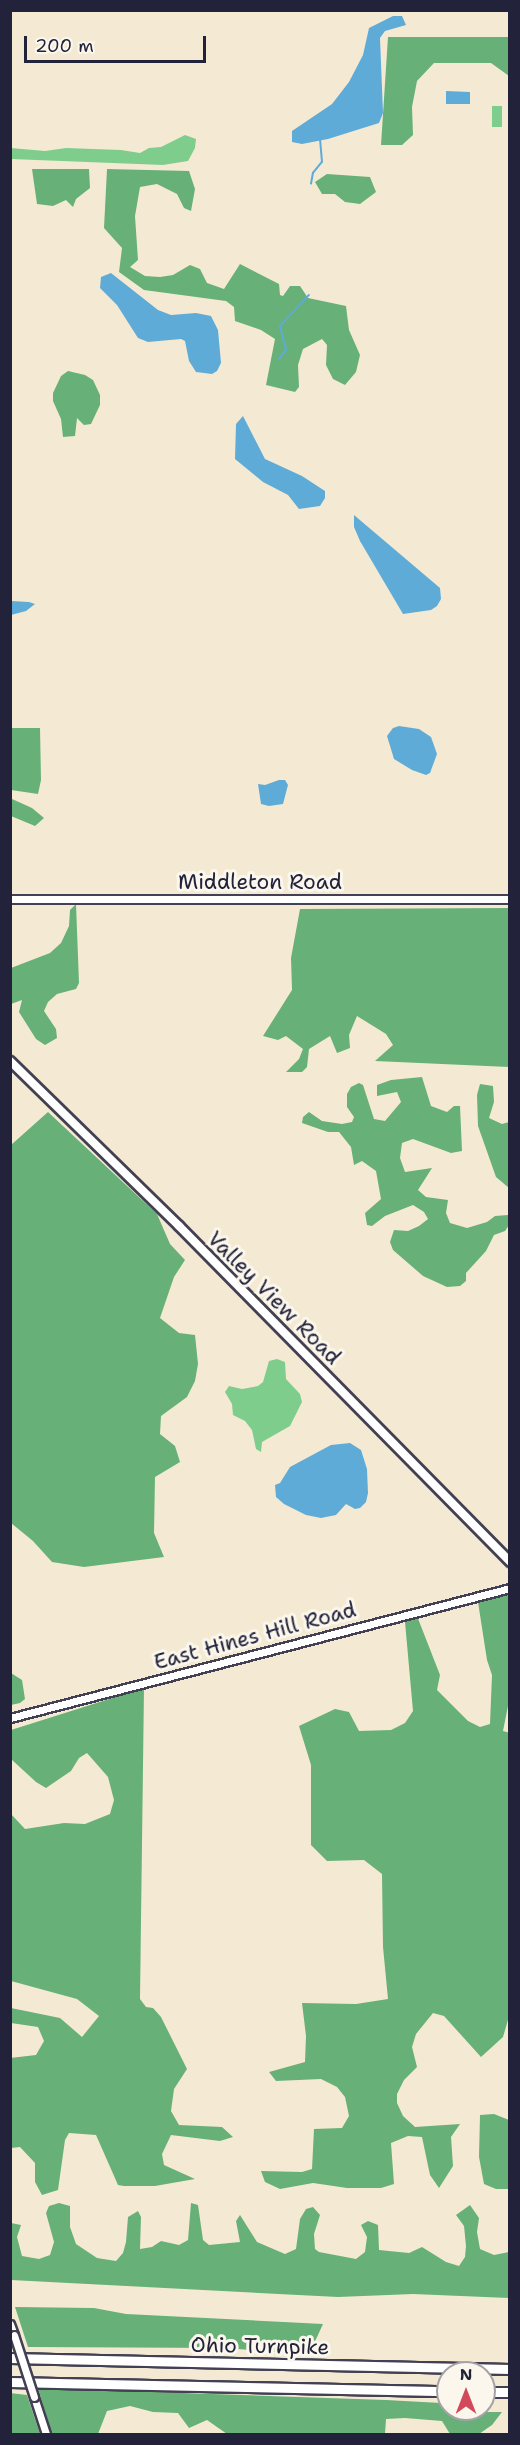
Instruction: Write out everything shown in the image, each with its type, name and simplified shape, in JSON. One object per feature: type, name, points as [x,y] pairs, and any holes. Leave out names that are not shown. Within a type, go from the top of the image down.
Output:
[{"type":"highway","name":"Ohio Turnpike","points":[[10,2358],[510,2369]]},
{"type":"highway","name":"Ohio Turnpike","points":[[10,2382],[436,2391]]},
{"type":"main road","name":"Valley View Road","points":[[10,1061],[178,1226],[510,1562]]},
{"type":"street","name":"Middleton Road","points":[[10,899],[510,899]]},
{"type":"street","name":"East Hines Hill Road","points":[[10,1718],[510,1588]]},
{"type":"street","points":[[10,2324],[46,2434]]},
{"type":"green space","points":[[388,37],[509,37],[509,76],[491,63],[434,63],[417,81],[412,107],[413,135],[402,145],[381,145]]},
{"type":"green space","points":[[492,106],[502,106],[502,127],[492,127]]},
{"type":"green space","points":[[185,135],[196,139],[195,148],[188,161],[163,165],[11,159],[11,148],[45,151],[66,148],[121,150],[140,153],[149,148],[161,147]]},
{"type":"green space","points":[[32,169],[89,169],[90,188],[76,199],[73,207],[66,200],[53,206],[37,204]]},
{"type":"green space","points":[[107,169],[189,171],[195,189],[191,211],[184,208],[177,194],[157,184],[140,187],[135,216],[138,260],[130,267],[145,276],[173,275],[190,265],[200,269],[207,283],[224,289],[240,264],[279,284],[280,295],[283,296],[290,286],[300,286],[308,298],[346,306],[349,330],[360,355],[356,372],[345,385],[333,379],[326,365],[327,345],[322,339],[303,349],[298,365],[299,387],[295,392],[266,385],[275,339],[261,330],[235,321],[234,307],[226,301],[144,290],[119,272],[122,248],[104,228]]},
{"type":"green space","points":[[327,174],[370,177],[376,192],[360,204],[345,202],[335,194],[322,194],[315,182]]},
{"type":"green space","points":[[68,371],[85,375],[93,380],[100,395],[100,405],[91,424],[84,425],[77,418],[75,436],[63,437],[61,419],[53,401],[53,393],[61,376]]},
{"type":"green space","points":[[11,728],[40,728],[41,780],[38,794],[11,790]]},
{"type":"green space","points":[[11,790],[12,799],[32,808],[44,818],[35,826],[11,816]]},
{"type":"green space","points":[[76,904],[79,983],[76,989],[57,994],[48,1002],[44,1011],[56,1029],[57,1038],[45,1045],[36,1039],[19,1012],[22,1000],[11,1004],[11,968],[50,953],[61,943],[69,926],[70,910]]},
{"type":"green space","points":[[509,908],[509,1067],[375,1061],[393,1045],[386,1034],[357,1016],[349,1035],[350,1048],[337,1053],[330,1036],[309,1049],[307,1067],[302,1072],[286,1072],[299,1059],[303,1049],[286,1036],[278,1040],[263,1036],[292,990],[291,958],[300,909]]},
{"type":"green space","points":[[422,1077],[431,1106],[447,1112],[454,1106],[460,1106],[462,1151],[451,1153],[413,1139],[402,1143],[400,1158],[405,1172],[432,1168],[418,1190],[426,1197],[448,1200],[446,1213],[450,1223],[467,1228],[487,1222],[495,1216],[508,1215],[509,1218],[509,1225],[505,1231],[494,1235],[486,1251],[466,1273],[466,1281],[460,1286],[447,1287],[423,1276],[393,1250],[390,1242],[394,1230],[408,1231],[419,1226],[428,1219],[424,1212],[413,1205],[385,1216],[372,1226],[367,1225],[365,1213],[381,1199],[376,1171],[362,1161],[354,1165],[351,1147],[339,1132],[328,1132],[302,1123],[303,1117],[309,1112],[322,1121],[342,1124],[352,1122],[354,1117],[347,1107],[347,1094],[351,1087],[359,1083],[363,1085],[374,1119],[385,1121],[401,1102],[397,1092],[377,1096],[377,1085],[391,1080]]},
{"type":"green space","points":[[480,1084],[493,1086],[494,1102],[489,1118],[502,1124],[509,1122],[509,1188],[496,1177],[478,1126],[477,1095]]},
{"type":"green space","points":[[48,1112],[157,1214],[170,1244],[185,1260],[174,1277],[160,1318],[179,1333],[195,1335],[198,1364],[195,1381],[187,1397],[161,1416],[160,1434],[175,1446],[180,1462],[155,1477],[154,1533],[164,1557],[84,1567],[52,1562],[33,1541],[11,1523],[11,1145]]},
{"type":"green space","points":[[277,1359],[285,1362],[286,1379],[300,1394],[302,1402],[290,1426],[262,1442],[261,1452],[256,1449],[252,1430],[245,1421],[233,1415],[232,1404],[225,1392],[229,1386],[242,1389],[258,1386],[263,1382],[269,1361]]},
{"type":"green space","points":[[509,1594],[510,1696],[503,1731],[510,1733],[510,2013],[503,2037],[481,2057],[444,2016],[433,2013],[416,2034],[412,2047],[417,2067],[404,2080],[397,2094],[397,2103],[403,2116],[415,2127],[460,2124],[451,2137],[453,2166],[439,2188],[430,2175],[422,2137],[408,2136],[391,2143],[394,2184],[381,2188],[347,2188],[313,2183],[280,2189],[265,2182],[261,2171],[302,2172],[312,2169],[314,2129],[342,2128],[349,2116],[345,2097],[337,2087],[321,2079],[276,2081],[269,2072],[305,2062],[306,2036],[302,2003],[356,2004],[388,1999],[383,1947],[382,1874],[364,1860],[327,1861],[311,1845],[311,1765],[299,1726],[335,1709],[349,1712],[359,1731],[391,1730],[405,1723],[413,1711],[405,1622],[417,1616],[440,1675],[437,1690],[468,1721],[480,1727],[490,1724],[492,1675],[487,1660],[478,1602]]},
{"type":"green space","points":[[11,1673],[22,1680],[25,1699],[11,1705]]},
{"type":"green space","points":[[144,1688],[140,1999],[146,2007],[153,2008],[161,2017],[187,2069],[174,2089],[171,2111],[179,2125],[222,2127],[233,2137],[220,2141],[171,2135],[162,2154],[164,2165],[195,2179],[155,2186],[124,2186],[118,2185],[96,2135],[69,2133],[65,2140],[58,2190],[42,2195],[35,2182],[35,2163],[20,2147],[11,2148],[10,2058],[36,2055],[44,2041],[38,2027],[11,2023],[11,2008],[60,2018],[82,2037],[99,2016],[77,1999],[11,1981],[11,1814],[25,1829],[64,1823],[85,1824],[110,1814],[114,1800],[108,1777],[87,1753],[79,1758],[71,1771],[46,1788],[36,1782],[11,1759],[11,1730]]},
{"type":"green space","points":[[494,2114],[509,2120],[509,2189],[496,2189],[484,2184],[479,2157],[480,2115]]},
{"type":"green space","points":[[59,2203],[70,2206],[70,2227],[76,2244],[97,2258],[116,2261],[123,2253],[126,2242],[128,2217],[138,2211],[141,2217],[140,2249],[152,2247],[161,2241],[179,2245],[188,2240],[191,2203],[198,2205],[203,2240],[209,2245],[240,2242],[236,2221],[240,2215],[257,2242],[285,2254],[296,2249],[300,2219],[306,2209],[313,2207],[320,2215],[314,2234],[315,2249],[319,2252],[356,2259],[365,2252],[367,2237],[361,2225],[368,2221],[378,2225],[379,2250],[409,2253],[422,2247],[446,2262],[459,2266],[465,2257],[466,2246],[464,2226],[456,2215],[470,2205],[479,2218],[477,2232],[480,2249],[494,2255],[509,2252],[509,2298],[413,2294],[338,2297],[11,2280],[11,2223],[21,2225],[17,2237],[22,2256],[39,2259],[50,2255],[54,2242],[46,2213],[49,2206]]},
{"type":"green space","points":[[15,2307],[94,2308],[126,2314],[323,2324],[312,2348],[301,2354],[226,2348],[28,2347]]},
{"type":"green space","points":[[38,2388],[436,2403],[436,2421],[386,2419],[385,2434],[227,2434],[207,2420],[189,2428],[178,2413],[153,2412],[130,2406],[107,2411],[98,2434],[52,2434]]},
{"type":"green space","points":[[10,2393],[27,2395],[40,2434],[11,2434]]},
{"type":"green space","points":[[496,2412],[502,2412],[496,2420]]},
{"type":"green space","points":[[442,2421],[495,2421],[479,2434],[450,2434]]},
{"type":"water","points":[[393,16],[402,16],[406,25],[385,31],[380,38],[383,113],[379,123],[328,139],[302,144],[292,142],[292,131],[332,104],[349,82],[363,55],[369,28]]},
{"type":"water","points":[[446,91],[470,92],[470,104],[446,104]]},
{"type":"water","points":[[111,273],[158,310],[171,315],[196,313],[211,316],[218,330],[221,363],[217,371],[212,374],[196,372],[189,361],[185,341],[181,339],[148,342],[138,338],[117,305],[100,288],[101,277]]},
{"type":"water","points":[[243,416],[265,459],[302,476],[325,491],[325,498],[320,506],[299,509],[288,495],[263,482],[235,459],[236,424]]},
{"type":"water","points":[[354,515],[440,588],[441,599],[437,606],[431,610],[403,614],[360,541],[354,527]]},
{"type":"water","points":[[11,601],[35,604],[26,611],[11,615]]},
{"type":"water","points":[[399,726],[419,729],[431,737],[437,754],[430,773],[426,775],[412,770],[394,759],[387,736],[393,728]]},
{"type":"water","points":[[285,780],[288,785],[283,804],[269,806],[261,804],[258,784],[265,785]]},
{"type":"water","points":[[350,1443],[361,1450],[367,1469],[368,1493],[366,1502],[360,1508],[355,1509],[346,1504],[336,1515],[321,1518],[306,1515],[284,1504],[276,1497],[275,1485],[280,1483],[290,1467],[331,1445]]},
{"type":"waterway","points":[[311,184],[313,173],[322,162],[320,141]]},
{"type":"waterway","points":[[279,359],[286,350],[280,326],[309,295]]}]
